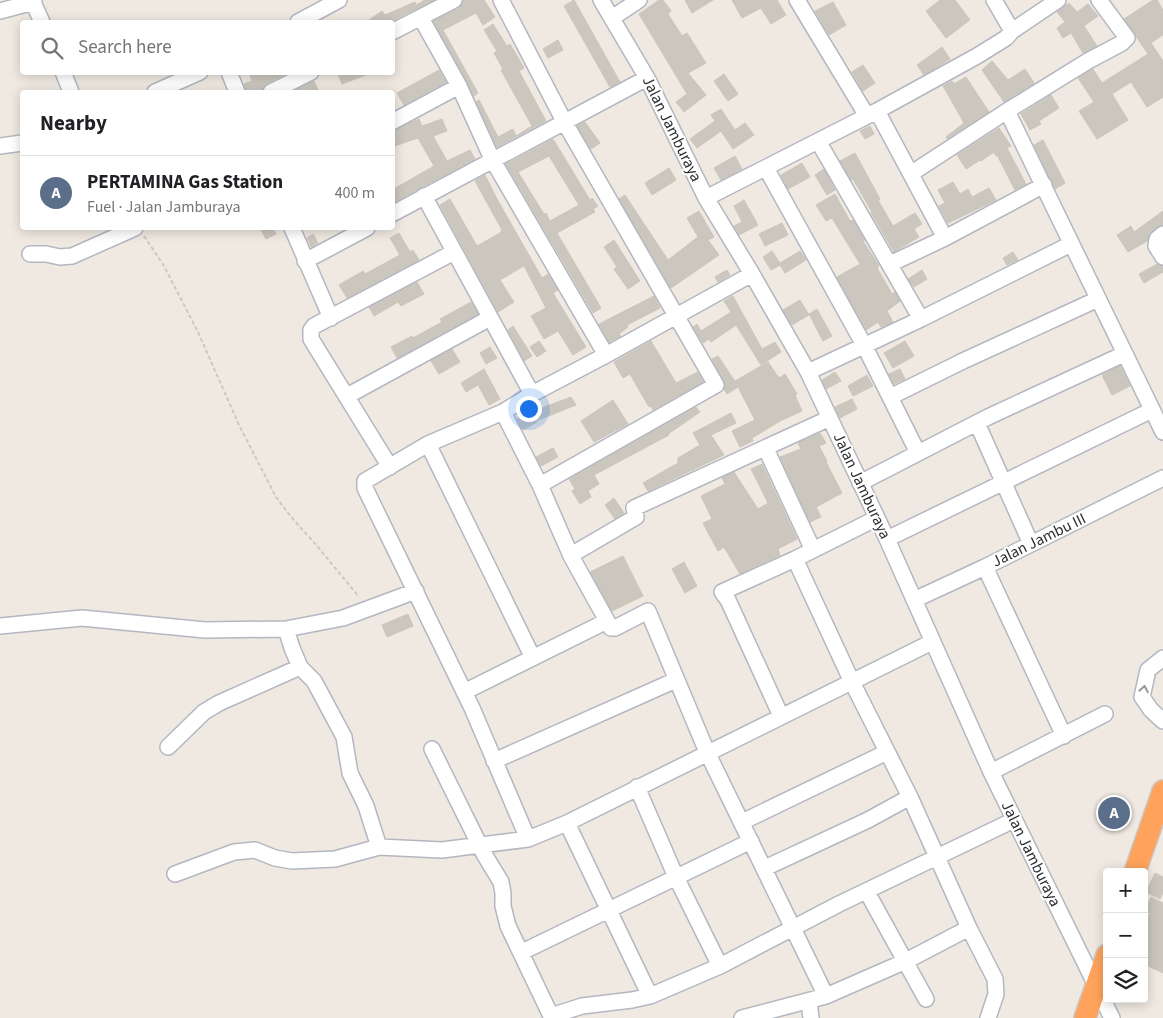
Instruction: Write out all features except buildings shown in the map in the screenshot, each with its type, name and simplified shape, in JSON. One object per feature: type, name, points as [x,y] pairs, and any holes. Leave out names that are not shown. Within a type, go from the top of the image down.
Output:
[{"type":"highway","points":[[1136,868],[1163,791]]},
{"type":"highway","points":[[1085,1018],[1106,958]]},
{"type":"street","points":[[302,20],[339,0]]},
{"type":"street","points":[[395,31],[454,0]]},
{"type":"street","points":[[501,0],[565,123],[716,385],[540,486]]},
{"type":"street","points":[[607,10],[625,0]]},
{"type":"street","points":[[607,10],[640,0]]},
{"type":"street","points":[[796,0],[912,173],[945,238]]},
{"type":"street","points":[[994,0],[1012,31]]},
{"type":"street","points":[[706,198],[872,113],[977,56],[1006,38],[1012,31],[1058,0]]},
{"type":"street","points":[[912,173],[1088,61],[1122,43],[1127,38],[1099,0]]},
{"type":"street","points":[[0,11],[33,1],[41,20]]},
{"type":"street","name":"Jalan Jamburaya","points":[[607,10],[647,78],[706,198],[808,372],[887,539],[991,772],[1112,1018]]},
{"type":"street","points":[[421,18],[459,86],[492,160],[606,355]]},
{"type":"street","points":[[64,75],[70,90]]},
{"type":"street","points":[[160,90],[193,75]]},
{"type":"street","points":[[230,75],[236,90]]},
{"type":"street","points":[[275,90],[305,75]]},
{"type":"street","points":[[395,212],[647,78]]},
{"type":"street","points":[[395,120],[459,86]]},
{"type":"street","points":[[1007,112],[1163,432]]},
{"type":"street","points":[[818,141],[921,318]]},
{"type":"street","points":[[0,146],[20,144]]},
{"type":"street","points":[[766,168],[864,345],[918,453]]},
{"type":"street","points":[[890,264],[945,238],[1044,185]]},
{"type":"street","points":[[424,196],[532,394]]},
{"type":"street","points":[[293,230],[332,318]]},
{"type":"street","points":[[305,261],[363,230]]},
{"type":"street","points":[[30,254],[46,254],[60,257],[72,256],[139,231]]},
{"type":"street","points":[[1163,234],[1157,239],[1156,246],[1163,257]]},
{"type":"street","points":[[808,372],[1071,244]]},
{"type":"street","points":[[390,467],[310,333],[314,326],[454,252]]},
{"type":"street","points":[[528,839],[464,692],[365,488],[365,481],[428,444],[503,412],[532,394],[752,274]]},
{"type":"street","points":[[890,397],[1098,299]]},
{"type":"street","points":[[347,396],[490,318]]},
{"type":"street","points":[[860,483],[977,423],[1124,354]]},
{"type":"street","points":[[887,539],[1152,410]]},
{"type":"street","points":[[503,412],[540,486],[571,555],[611,628],[615,628],[648,611],[707,752],[826,996]]},
{"type":"street","points":[[571,555],[636,517],[634,508],[830,418]]},
{"type":"street","points":[[977,423],[1031,544]]},
{"type":"street","points":[[428,444],[533,658]]},
{"type":"street","points":[[766,449],[812,550]]},
{"type":"street","name":"Jalan Jambu III","points":[[914,600],[985,567],[1163,478]]},
{"type":"street","points":[[781,716],[728,600],[722,592],[795,559],[877,518]]},
{"type":"street","points":[[795,559],[852,682],[910,797],[969,928],[993,974],[997,986],[988,1018]]},
{"type":"street","points":[[985,567],[1064,736]]},
{"type":"street","points":[[0,626],[82,618],[205,630],[286,629],[343,618],[416,592]]},
{"type":"street","points":[[464,692],[607,621]]},
{"type":"street","points":[[286,629],[300,667],[314,681],[344,737],[350,773],[366,806],[379,846]]},
{"type":"street","points":[[175,874],[234,852],[255,850],[275,858],[292,861],[335,859],[379,846],[442,850],[528,839],[567,823],[932,642]]},
{"type":"street","points":[[1163,658],[1148,670],[1142,697],[1151,710],[1163,721]]},
{"type":"street","points":[[168,747],[204,712],[219,703],[300,667]]},
{"type":"street","points":[[494,760],[676,680]]},
{"type":"street","points":[[991,772],[1105,714]]},
{"type":"street","points":[[432,749],[480,846],[501,882],[503,906],[508,926],[552,1017],[582,1006],[650,996],[720,966],[793,927],[867,892],[936,856],[1014,820]]},
{"type":"street","points":[[742,822],[887,752]]},
{"type":"street","points":[[637,787],[676,877],[720,966]]},
{"type":"street","points":[[765,868],[868,820],[910,797]]},
{"type":"street","points":[[567,823],[650,996]]},
{"type":"street","points":[[522,952],[751,841]]},
{"type":"street","points":[[867,892],[926,999]]},
{"type":"street","points":[[742,1018],[826,996],[906,961],[969,928]]},
{"type":"street","points":[[809,1001],[811,1018]]},
{"type":"path","points":[[139,231],[164,266],[198,332],[239,425],[276,497],[368,609]]},
{"type":"place","name":"PERTAMINA Gas Station","points":[[1114,813]]}]
